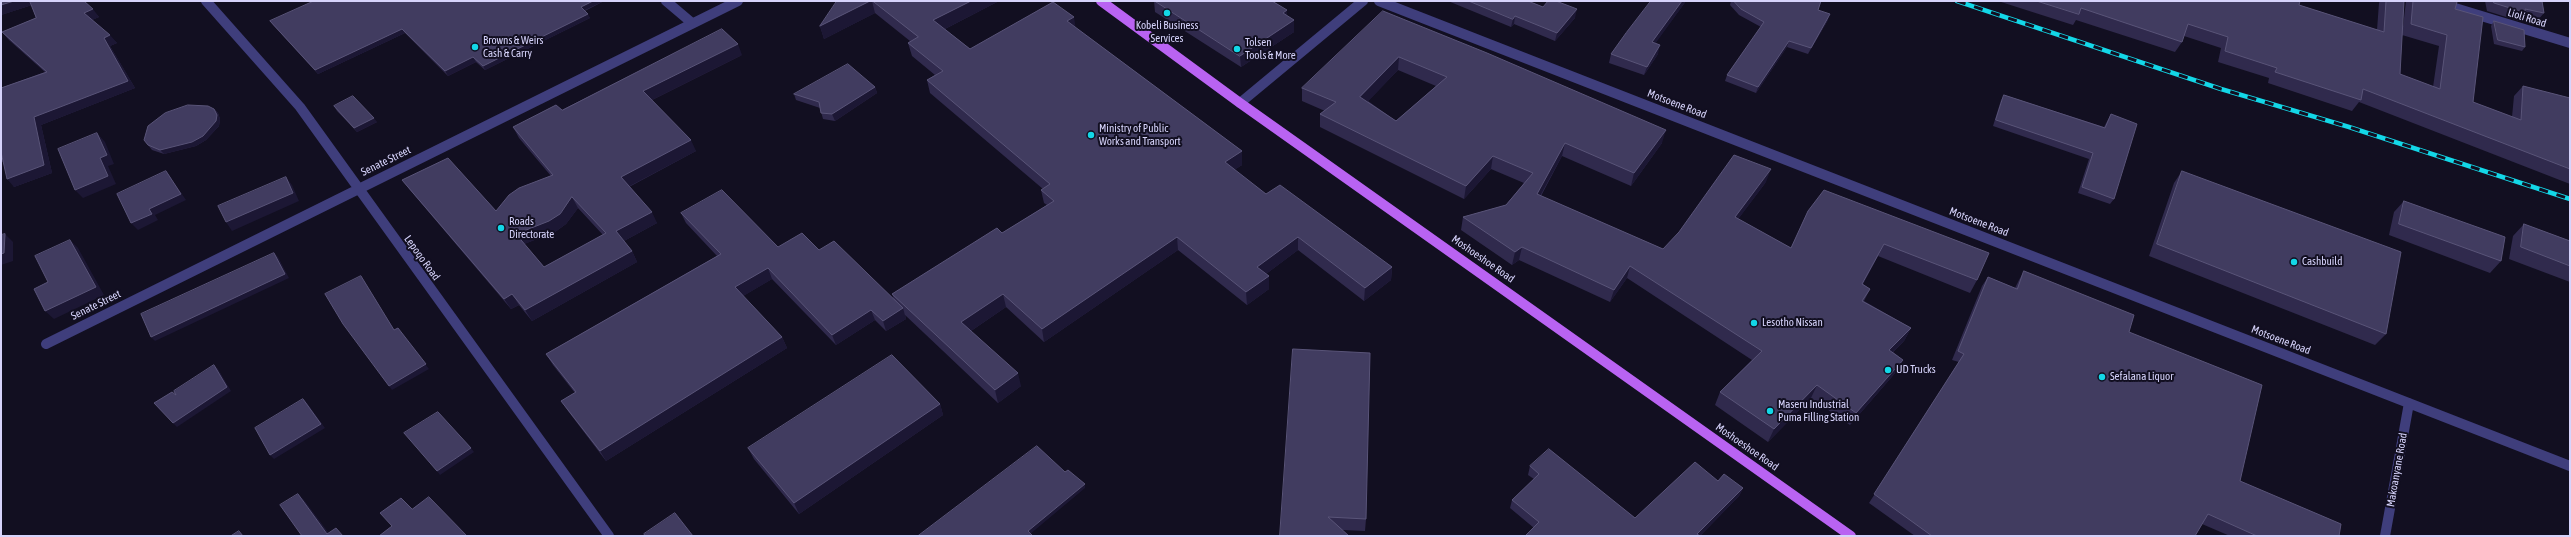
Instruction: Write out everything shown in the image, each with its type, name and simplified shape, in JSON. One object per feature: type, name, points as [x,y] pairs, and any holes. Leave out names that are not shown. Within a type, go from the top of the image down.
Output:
[{"type":"main road","name":"Moshoeshoe Road","points":[[1101,1],[1240,103],[1851,536]]},
{"type":"street","name":"Lepoqo Road","points":[[206,1],[300,107],[357,188],[610,536]]},
{"type":"street","points":[[666,1],[692,23]]},
{"type":"street","name":"Senate Street","points":[[46,344],[357,188],[738,1]]},
{"type":"street","points":[[1240,103],[1363,1]]},
{"type":"street","name":"Motsoene Road","points":[[1379,1],[2570,466]]},
{"type":"street","name":"Lioli Road","points":[[2432,1],[2570,43]]},
{"type":"street","name":"Makoanyane Road","points":[[2385,536],[2409,403]]},
{"type":"building","points":[[1,1],[14,1],[1,5]]},
{"type":"building","points":[[30,1],[84,1],[93,9],[84,13],[110,35],[104,38],[128,81],[34,117],[44,165],[7,179],[1,152],[1,88],[47,72],[2,32],[36,18]]},
{"type":"building","name":"Browns & Weirs Cash & Carry","points":[[314,1],[593,1],[581,7],[588,14],[483,66],[473,57],[445,71],[402,29],[315,70],[270,21]]},
{"type":"building","points":[[837,1],[870,1],[820,26]]},
{"type":"building","points":[[873,1],[971,1],[933,20],[970,49],[1053,2],[1074,17],[1067,21],[1242,151],[1225,162],[1266,194],[1280,185],[1392,267],[1365,288],[1298,237],[1257,267],[1269,276],[1246,292],[1177,237],[1042,329],[1003,294],[961,322],[1018,373],[995,390],[892,294],[997,228],[1002,233],[1054,201],[1041,190],[1050,184],[927,80],[943,71],[908,43],[918,37]]},
{"type":"building","points":[[1155,1],[1272,1],[1287,10],[1283,13],[1294,20],[1240,56]]},
{"type":"building","points":[[1469,1],[1528,1],[1543,7],[1548,1],[1556,1],[1577,9],[1557,33],[1515,16],[1513,19]]},
{"type":"building","points":[[1651,1],[1682,1],[1652,42],[1660,45],[1647,67],[1611,54],[1626,33]]},
{"type":"building","points":[[1734,1],[1821,1],[1818,10],[1830,14],[1811,48],[1789,41],[1758,87],[1727,75],[1764,22],[1741,9]]},
{"type":"building","points":[[2037,1],[2300,1],[2299,5],[2384,32],[2386,1],[2404,1],[2400,74],[2440,89],[2447,35],[2411,24],[2413,1],[2454,1],[2457,2],[2455,9],[2483,17],[2473,102],[2521,120],[2523,86],[2570,98],[2570,169],[2363,89],[2361,100],[2275,72],[2277,68],[2225,51],[2228,37],[2188,24],[2182,42],[2081,8],[2079,14]]},
{"type":"building","points":[[2493,1],[2542,1],[2544,13],[2525,9],[2526,13],[2494,3]]},
{"type":"building","points":[[1383,11],[1487,53],[1666,130],[1634,173],[1565,143],[1537,194],[1663,249],[1679,232],[1734,155],[1771,169],[1735,217],[1791,248],[1808,211],[1824,190],[1989,253],[1977,280],[1884,244],[1862,284],[1870,289],[1862,301],[1911,328],[1889,350],[1903,360],[1856,413],[1817,385],[1774,429],[1720,392],[1762,351],[1630,266],[1614,290],[1522,247],[1515,252],[1463,217],[1506,205],[1533,173],[1493,156],[1466,186],[1320,114],[1336,102],[1302,88]],"holes":[[[1399,57],[1447,77],[1396,121],[1360,97]]]},
{"type":"building","points":[[2494,21],[2524,30],[2525,47],[2498,40]]},
{"type":"building","points":[[722,29],[738,44],[643,91],[691,140],[621,177],[652,212],[616,231],[632,251],[525,310],[512,294],[504,299],[402,180],[448,158],[496,211],[509,195],[519,188],[553,175],[513,127],[556,105],[562,110]],"holes":[[[572,197],[606,233],[544,267],[516,234],[549,221],[560,214]]]},
{"type":"building","points":[[848,64],[875,87],[832,114],[821,113],[819,102],[794,94]]},
{"type":"building","points":[[2004,95],[2105,128],[2111,114],[2137,124],[2114,199],[2082,187],[2093,153],[1996,120]]},
{"type":"building","points":[[353,96],[374,118],[354,128],[334,106]]},
{"type":"building","points":[[188,105],[208,106],[214,109],[217,115],[216,121],[203,136],[192,142],[160,150],[148,145],[144,140],[148,126],[165,113]]},
{"type":"building","points":[[97,133],[107,155],[100,158],[108,176],[75,190],[58,149]]},
{"type":"building","points":[[166,171],[181,194],[149,209],[152,214],[131,223],[117,194]]},
{"type":"building","points":[[2182,171],[2401,252],[2386,334],[2157,244]]},
{"type":"building","points":[[286,177],[293,193],[226,222],[218,206]]},
{"type":"building","points":[[722,190],[778,247],[802,233],[819,250],[834,241],[903,308],[883,321],[871,310],[832,335],[768,268],[735,287],[782,337],[600,451],[561,401],[576,392],[546,354],[721,254],[681,213]]},
{"type":"building","points":[[2404,201],[2505,237],[2501,261],[2399,224]]},
{"type":"building","points":[[2524,224],[2570,241],[2570,266],[2521,247]]},
{"type":"building","points":[[5,234],[4,253],[1,254],[1,235]]},
{"type":"building","points":[[70,240],[96,287],[45,311],[34,289],[48,282],[35,256]]},
{"type":"building","points":[[274,253],[285,274],[151,337],[141,314]]},
{"type":"building","points":[[2024,271],[2134,315],[2129,332],[2262,385],[2240,481],[2341,524],[2339,536],[2257,536],[2208,514],[2195,536],[1932,536],[1874,494],[1964,354],[1958,351],[1988,277],[2017,289]]},
{"type":"building","points":[[361,276],[394,330],[398,328],[426,364],[389,386],[343,324],[325,294]]},
{"type":"building","points":[[1293,349],[1370,353],[1366,519],[1328,517],[1349,536],[1280,536]]},
{"type":"building","points":[[892,355],[940,404],[794,503],[748,448]]},
{"type":"building","points":[[214,365],[227,387],[173,423],[154,403],[172,392],[176,395],[174,391]]},
{"type":"building","points":[[303,399],[321,424],[270,455],[255,428]]},
{"type":"building","points":[[438,412],[471,448],[437,471],[404,433]]},
{"type":"building","points":[[1037,446],[1065,472],[1068,470],[1085,484],[1028,531],[1033,536],[918,536]]},
{"type":"building","points":[[1549,449],[1635,518],[1695,462],[1718,481],[1724,474],[1743,488],[1697,534],[1700,536],[1525,536],[1539,522],[1512,500],[1539,474],[1530,466]]},
{"type":"building","points":[[298,494],[327,534],[336,528],[343,536],[302,536],[280,505]]},
{"type":"building","points":[[429,497],[467,536],[379,536],[392,526],[380,513],[401,498],[412,509]]},
{"type":"building","points":[[675,513],[693,536],[645,536],[644,534]]},
{"type":"building","points":[[239,531],[243,536],[231,536]]},
{"type":"railway","points":[[1957,1],[2221,89],[2349,127],[2570,199]]},
{"type":"place","name":"Kobeli Business Services","points":[[1167,13]]},
{"type":"place","name":"Browns & Weirs Cash & Carry","points":[[475,47]]},
{"type":"place","name":"Tolsen Tools & More","points":[[1237,49]]},
{"type":"place","name":"Ministry of Public Works and Transport","points":[[1091,135]]},
{"type":"place","name":"Roads Directorate","points":[[501,228]]},
{"type":"place","name":"Cashbuild","points":[[2294,262]]},
{"type":"place","name":"Lesotho Nissan","points":[[1754,323]]},
{"type":"place","name":"UD Trucks","points":[[1888,370]]},
{"type":"place","name":"Sefalana Liquor","points":[[2102,377]]},
{"type":"place","name":"Maseru Industrial Puma Filling Station","points":[[1770,411]]}]
